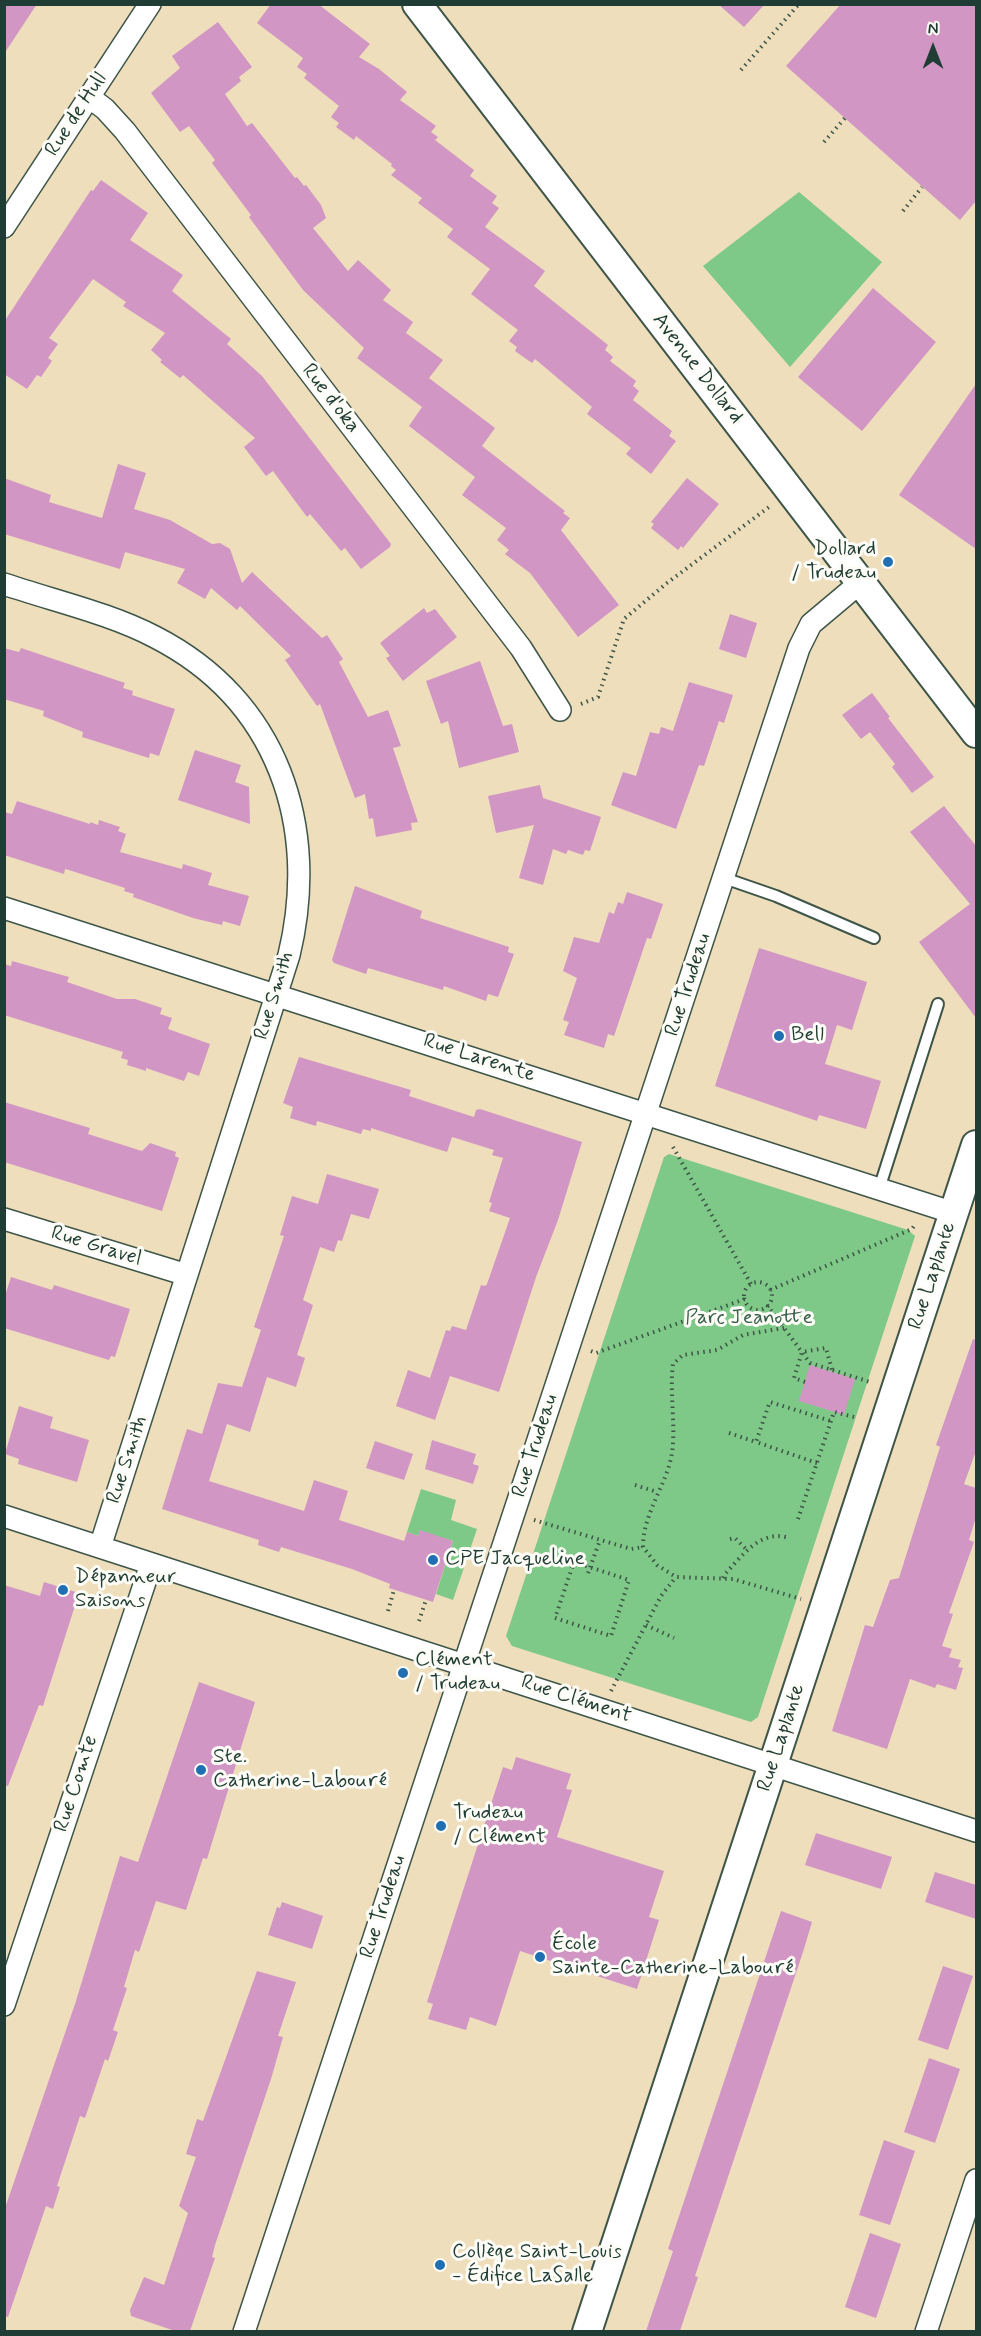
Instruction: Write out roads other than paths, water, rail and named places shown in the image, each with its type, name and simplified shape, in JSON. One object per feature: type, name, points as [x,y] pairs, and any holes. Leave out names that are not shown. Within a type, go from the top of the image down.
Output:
[{"type":"street","name":"Rue de Hull","points":[[4,226],[150,4]]},
{"type":"street","name":"Avenue Dollard","points":[[417,4],[861,582],[963,701],[976,734]]},
{"type":"street","name":"Rue d'oka","points":[[89,97],[105,109],[139,150],[521,648],[560,710]]},
{"type":"street","name":"Rue Trudeau","points":[[244,2331],[804,634],[818,616],[861,582]]},
{"type":"street","name":"Rue Smith","points":[[4,584],[123,623],[170,645],[220,683],[256,728],[287,790],[298,833],[300,872],[298,914],[277,995],[100,1547]]},
{"type":"street","name":"Rue Larente","points":[[4,908],[954,1213]]},
{"type":"street","name":"Rue Laplante","points":[[587,2331],[976,1145]]},
{"type":"street","name":"Rue Gravel","points":[[4,1220],[187,1275]]},
{"type":"street","name":"Rue Clément","points":[[4,1516],[976,1831]]},
{"type":"street","name":"Rue Comte","points":[[4,2005],[151,1564]]},
{"type":"street","points":[[926,2331],[976,2180]]},
{"type":"lane","points":[[724,878],[776,896],[874,939]]},
{"type":"lane","points":[[879,1189],[938,1005]]},
{"type":"place","name":"Dollard / Trudeau","points":[[888,562]]},
{"type":"place","name":"Bell","points":[[779,1036]]},
{"type":"place","name":"CPE Jacqueline","points":[[433,1560]]},
{"type":"place","name":"Dépanneur Saisons","points":[[63,1590]]},
{"type":"place","name":"Clément / Trudeau","points":[[403,1673]]},
{"type":"place","name":"Ste. Catherine-Labouré","points":[[201,1770]]},
{"type":"place","name":"Trudeau / Clément","points":[[441,1826]]},
{"type":"place","name":"École Sainte-Catherine-Labouré","points":[[540,1957]]},
{"type":"place","name":"Collège Saint-Louis - Édifice LaSalle","points":[[440,2265]]},
{"type":"park label","name":"Parc Jeanotte","points":[[749,1319]]}]
